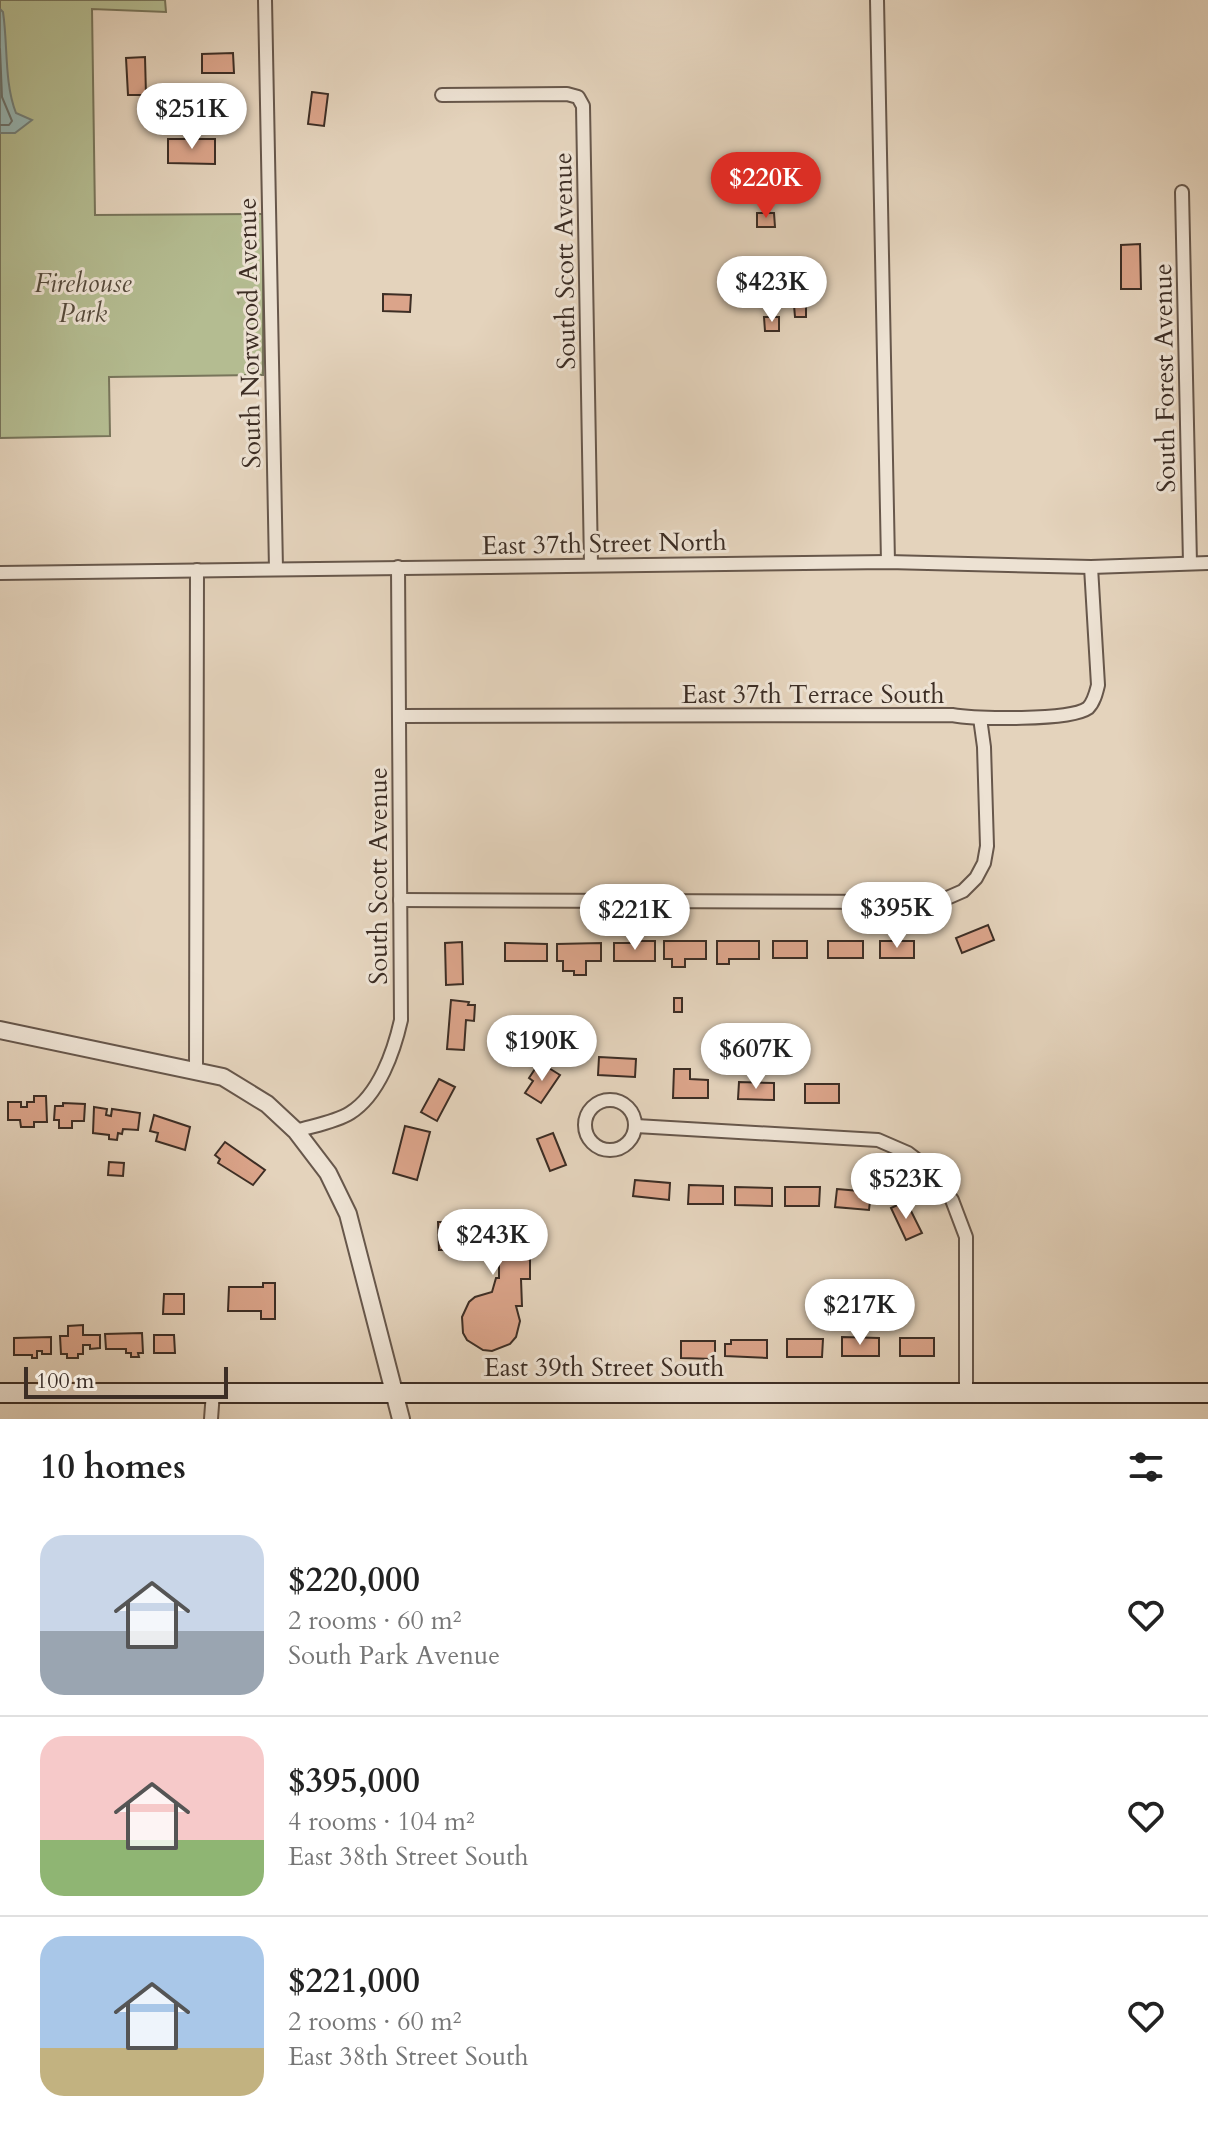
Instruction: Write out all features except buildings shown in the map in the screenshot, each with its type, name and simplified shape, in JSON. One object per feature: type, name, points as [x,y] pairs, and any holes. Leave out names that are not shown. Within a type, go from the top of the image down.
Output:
[{"type":"main road","name":"East 39th Street South","points":[[0,1393],[1208,1393]]},
{"type":"street","name":"South Norwood Avenue","points":[[265,0],[276,569]]},
{"type":"street","points":[[877,0],[888,562]]},
{"type":"street","name":"South Scott Avenue","points":[[442,95],[567,94],[578,97],[581,102],[584,122],[591,564]]},
{"type":"street","name":"South Forest Avenue","points":[[1182,192],[1190,563]]},
{"type":"street","name":"East 37th Street North","points":[[0,573],[888,562],[1091,571],[1208,563]]},
{"type":"street","name":"South Scott Avenue","points":[[296,1131],[350,1114],[371,1091],[387,1066],[401,1020],[398,567]]},
{"type":"street","points":[[196,1071],[197,570]]},
{"type":"street","name":"East 37th Terrace South","points":[[399,716],[952,715],[980,718],[1069,715],[1087,708],[1095,698],[1098,685],[1091,571]]},
{"type":"street","points":[[400,900],[901,902],[947,898],[963,891],[976,878],[984,863],[987,846],[984,747],[980,718]]},
{"type":"street","points":[[0,1030],[223,1077],[267,1104],[296,1131],[328,1173],[348,1214],[401,1419]]},
{"type":"street","points":[[612,1099],[630,1108],[636,1126],[627,1144],[609,1150],[591,1142],[585,1123],[593,1106],[602,1100],[612,1099]]},
{"type":"street","points":[[636,1126],[878,1140],[908,1153],[929,1169],[952,1200],[966,1237],[966,1395]]},
{"type":"street","points":[[211,1419],[213,1392]]},
{"type":"green space","name":"Firehouse Park","points":[[0,0],[165,0],[166,12],[92,9],[95,215],[263,214],[263,375],[109,377],[110,436],[0,438]]},
{"type":"water","points":[[0,9],[3,12],[12,101],[16,113],[32,120],[15,133],[0,133]]}]
